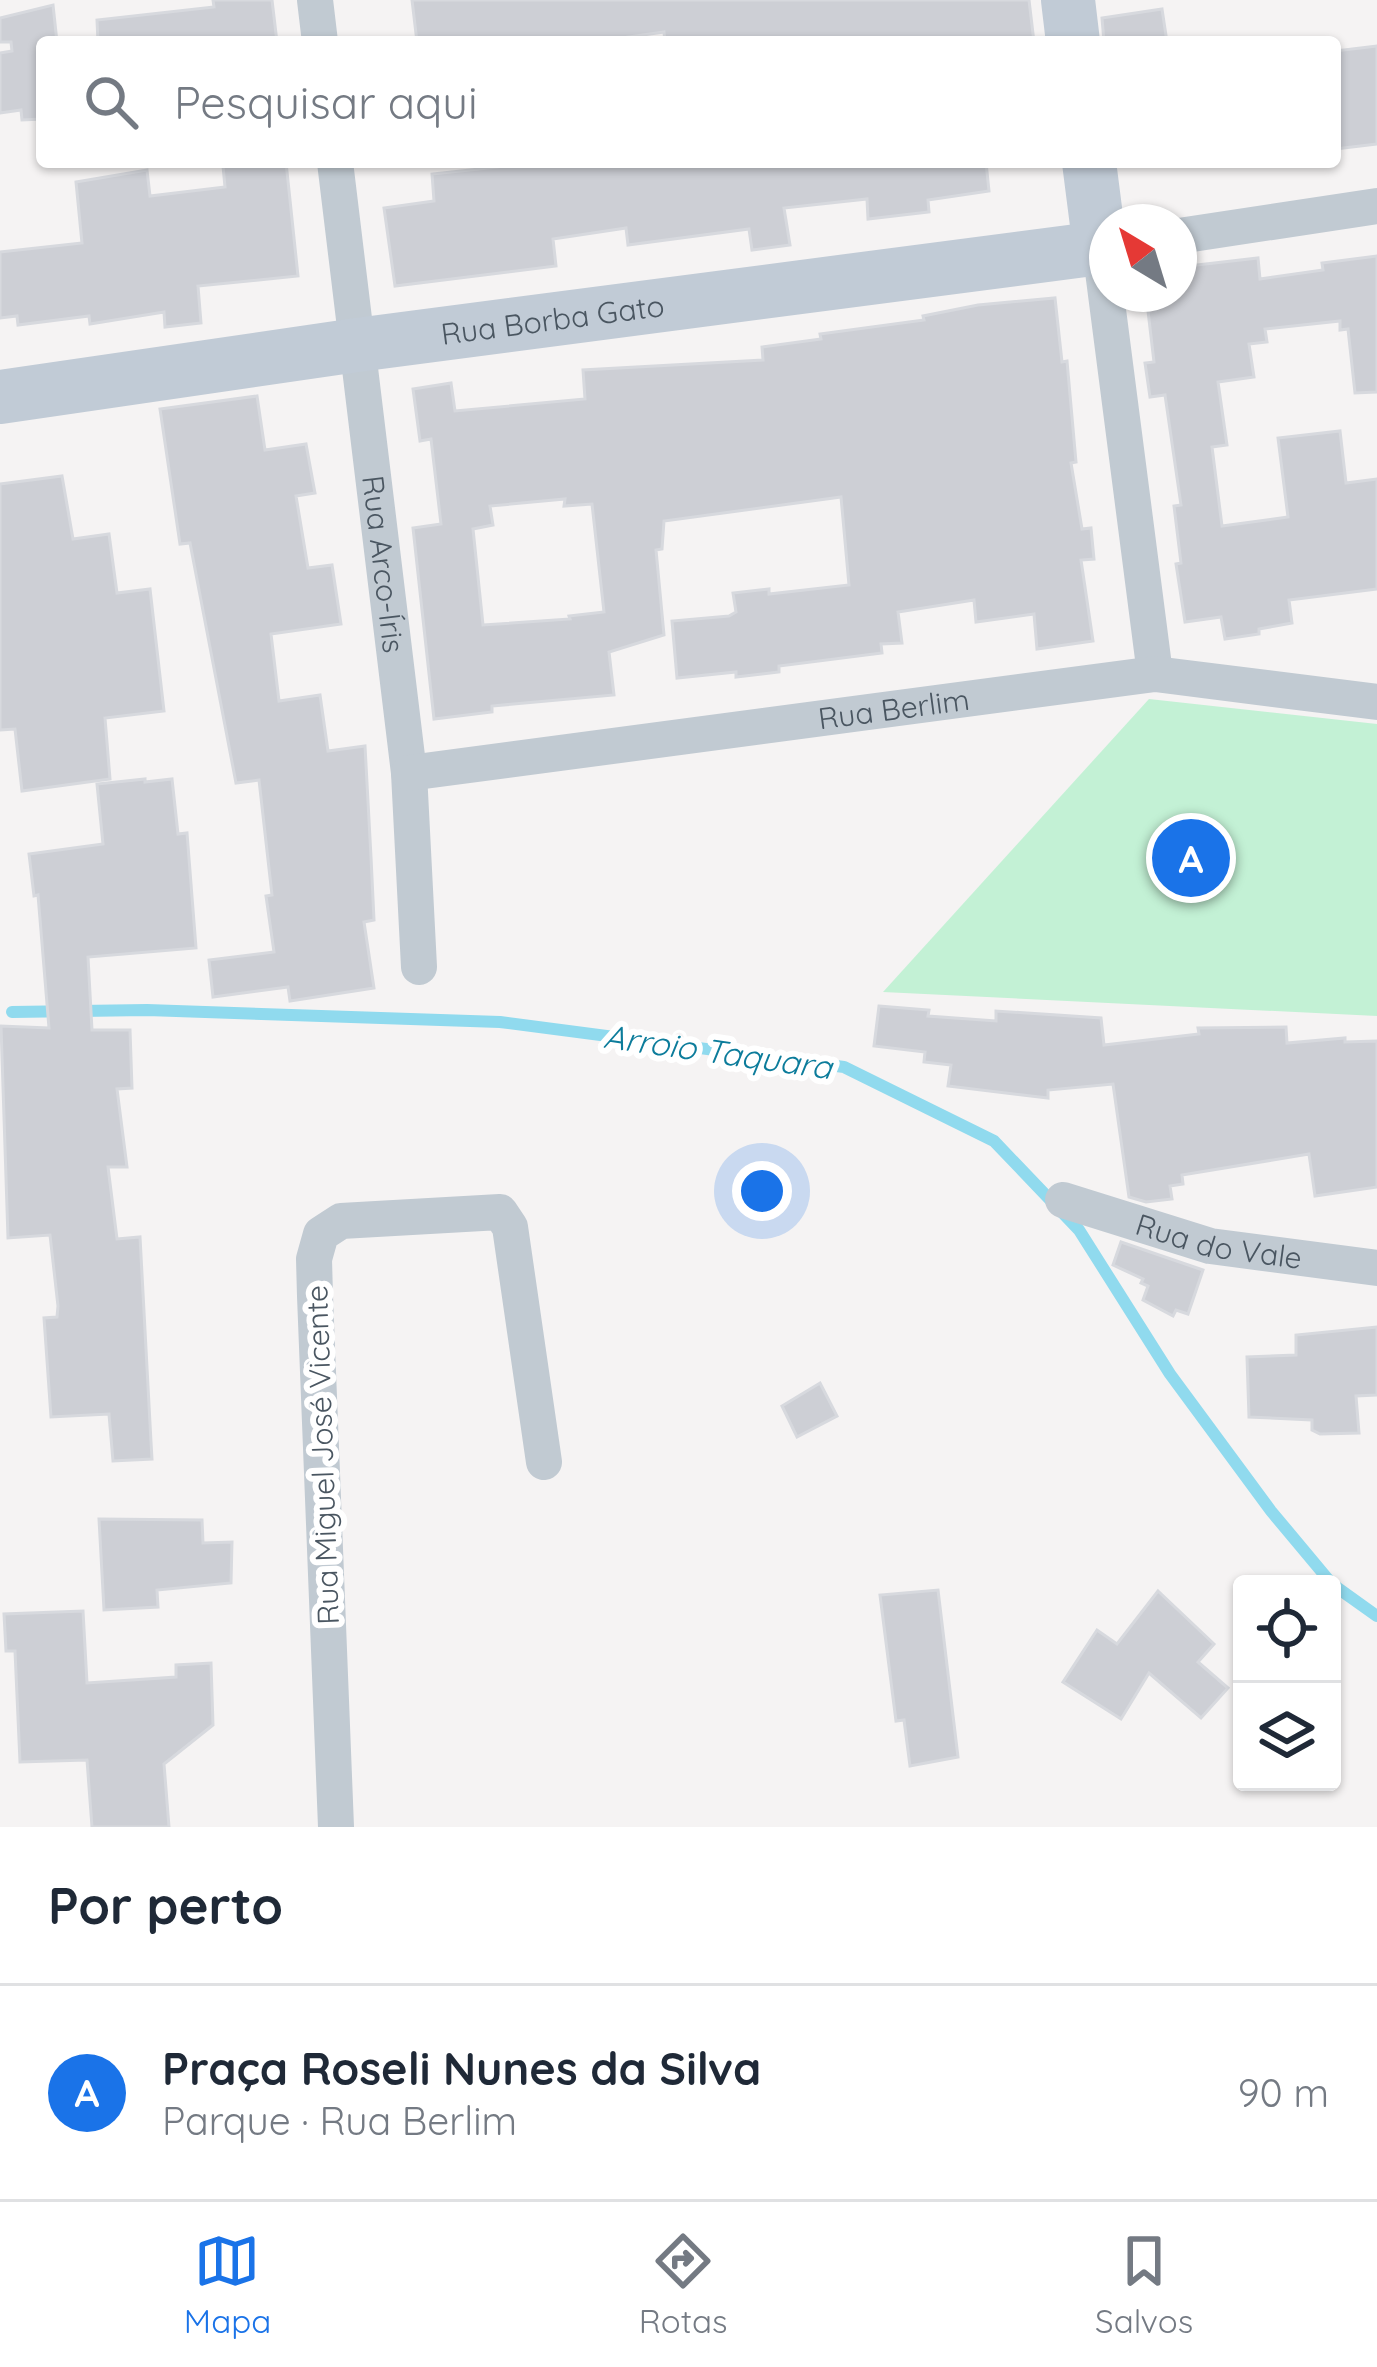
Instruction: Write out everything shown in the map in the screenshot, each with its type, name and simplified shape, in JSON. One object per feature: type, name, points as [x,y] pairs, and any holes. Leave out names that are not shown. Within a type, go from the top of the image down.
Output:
[{"type":"street","points":[[316,0],[319,36]]},
{"type":"street","points":[[1067,0],[1072,36]]},
{"type":"street","name":"Rua Arco-Íris","points":[[336,168],[409,773],[418,967]]},
{"type":"street","points":[[1090,168],[1096,204]]},
{"type":"street","points":[[1197,233],[1377,206]]},
{"type":"street","name":"Rua Borba Gato","points":[[0,397],[356,345],[1089,250]]},
{"type":"street","points":[[1112,312],[1155,674]]},
{"type":"street","name":"Rua Berlim","points":[[409,773],[1155,674],[1377,702]]},
{"type":"street","name":"Rua do Vale","points":[[1063,1200],[1210,1246],[1377,1268]]},
{"type":"street","name":"Rua Miguel José Vicente","points":[[336,1827],[314,1259],[321,1234],[341,1220],[500,1212],[510,1227],[544,1462]]},
{"type":"green space","points":[[1149,699],[1377,724],[1377,1016],[883,992]]},
{"type":"building","points":[[213,0],[272,0],[276,36],[98,36],[97,20],[214,7]]},
{"type":"building","points":[[412,0],[1029,0],[1033,36],[664,36],[664,32],[416,36]]},
{"type":"building","points":[[53,5],[56,36],[36,36],[36,119],[22,120],[21,110],[0,113],[0,53],[12,51],[11,42],[0,42],[0,18]]},
{"type":"building","points":[[1162,9],[1166,36],[1104,36],[1102,18]]},
{"type":"building","points":[[1377,46],[1377,144],[1341,148],[1341,50]]},
{"type":"building","points":[[223,168],[287,168],[298,276],[198,286],[201,323],[165,327],[164,312],[90,324],[89,316],[18,325],[17,316],[0,318],[0,252],[82,243],[76,182],[147,170],[150,196],[225,187]]},
{"type":"building","points":[[489,168],[987,168],[989,191],[928,200],[929,212],[868,219],[867,199],[784,208],[790,245],[752,250],[749,229],[628,245],[626,228],[553,239],[556,266],[395,286],[384,208],[434,201],[432,174]]},
{"type":"building","points":[[1377,256],[1377,392],[1355,393],[1348,329],[1340,330],[1340,321],[1265,329],[1267,342],[1249,344],[1254,377],[1218,382],[1227,445],[1212,447],[1222,526],[1288,517],[1278,438],[1340,431],[1346,483],[1377,479],[1377,589],[1289,600],[1292,623],[1225,639],[1221,617],[1185,622],[1174,506],[1181,505],[1165,395],[1150,397],[1145,363],[1154,362],[1148,312],[1197,312],[1197,265],[1258,258],[1260,279],[1323,270],[1322,263]]},
{"type":"building","points":[[1055,298],[1062,362],[1067,361],[1076,462],[1071,463],[1082,529],[1091,528],[1094,559],[1081,560],[1093,641],[1037,649],[1034,614],[976,622],[974,600],[898,612],[902,643],[881,644],[882,653],[779,666],[779,672],[677,678],[672,621],[729,616],[736,612],[733,593],[849,585],[841,497],[664,521],[662,549],[656,550],[664,635],[609,652],[614,695],[492,706],[492,712],[434,719],[413,528],[441,524],[431,439],[420,441],[413,389],[451,383],[455,411],[585,399],[583,370],[763,360],[762,347],[924,320],[923,316]],"holes":[[[565,499],[564,506],[592,504],[604,612],[483,625],[473,529],[493,525],[490,506]]]},
{"type":"building","points":[[257,396],[265,450],[306,444],[315,493],[296,496],[308,568],[332,565],[341,624],[271,634],[279,701],[320,695],[328,751],[365,746],[374,920],[364,922],[374,988],[290,1001],[288,987],[213,997],[209,960],[274,952],[266,896],[272,895],[259,780],[236,783],[190,543],[180,544],[160,409]]},
{"type":"building","points":[[62,476],[73,539],[109,534],[117,593],[150,589],[164,711],[105,718],[110,779],[22,791],[15,729],[0,730],[0,484]]},
{"type":"building","points":[[172,779],[178,834],[187,833],[196,948],[88,957],[92,1030],[130,1030],[132,1088],[117,1089],[127,1167],[108,1167],[117,1239],[140,1237],[152,1459],[113,1461],[109,1414],[51,1417],[44,1318],[57,1317],[58,1306],[50,1235],[8,1238],[1,1026],[49,1028],[38,895],[34,896],[29,854],[103,844],[97,784]]},
{"type":"building","points":[[879,1006],[929,1010],[928,1016],[996,1021],[996,1011],[1101,1018],[1104,1045],[1199,1034],[1198,1028],[1286,1027],[1287,1043],[1345,1038],[1345,1042],[1377,1041],[1377,1187],[1315,1196],[1309,1154],[1182,1175],[1183,1184],[1170,1186],[1172,1199],[1146,1202],[1129,1197],[1113,1084],[1048,1090],[1048,1098],[948,1086],[951,1065],[924,1062],[925,1052],[874,1046]]},
{"type":"building","points":[[1121,1242],[1203,1270],[1188,1314],[1176,1310],[1173,1316],[1143,1300],[1148,1286],[1141,1283],[1143,1279],[1113,1265]]},
{"type":"building","points":[[1377,1327],[1377,1395],[1356,1396],[1359,1433],[1320,1434],[1312,1430],[1312,1420],[1249,1417],[1247,1357],[1296,1355],[1296,1335]]},
{"type":"building","points":[[820,1383],[837,1416],[797,1437],[782,1406]]},
{"type":"building","points":[[99,1519],[202,1520],[203,1543],[232,1542],[231,1583],[157,1590],[158,1607],[104,1610]]},
{"type":"building","points":[[938,1590],[958,1757],[910,1766],[904,1720],[896,1721],[880,1595]]},
{"type":"building","points":[[1158,1591],[1214,1644],[1198,1662],[1228,1688],[1201,1718],[1149,1673],[1121,1719],[1063,1682],[1097,1630],[1117,1644]]},
{"type":"building","points":[[83,1611],[87,1683],[176,1677],[176,1665],[211,1663],[213,1725],[164,1764],[169,1827],[92,1827],[87,1760],[20,1762],[15,1651],[6,1651],[4,1614]]},
{"type":"waterway","name":"Arroio Taquara","points":[[12,1012],[147,1010],[500,1022],[844,1067],[994,1141],[1079,1230],[1170,1374],[1324,1575]]},
{"type":"waterway","name":"Arroio Taquara","points":[[1341,1590],[1377,1616]]},
{"type":"place","name":"Praça Roseli Nunes da Silva","points":[[1191,858]]}]
